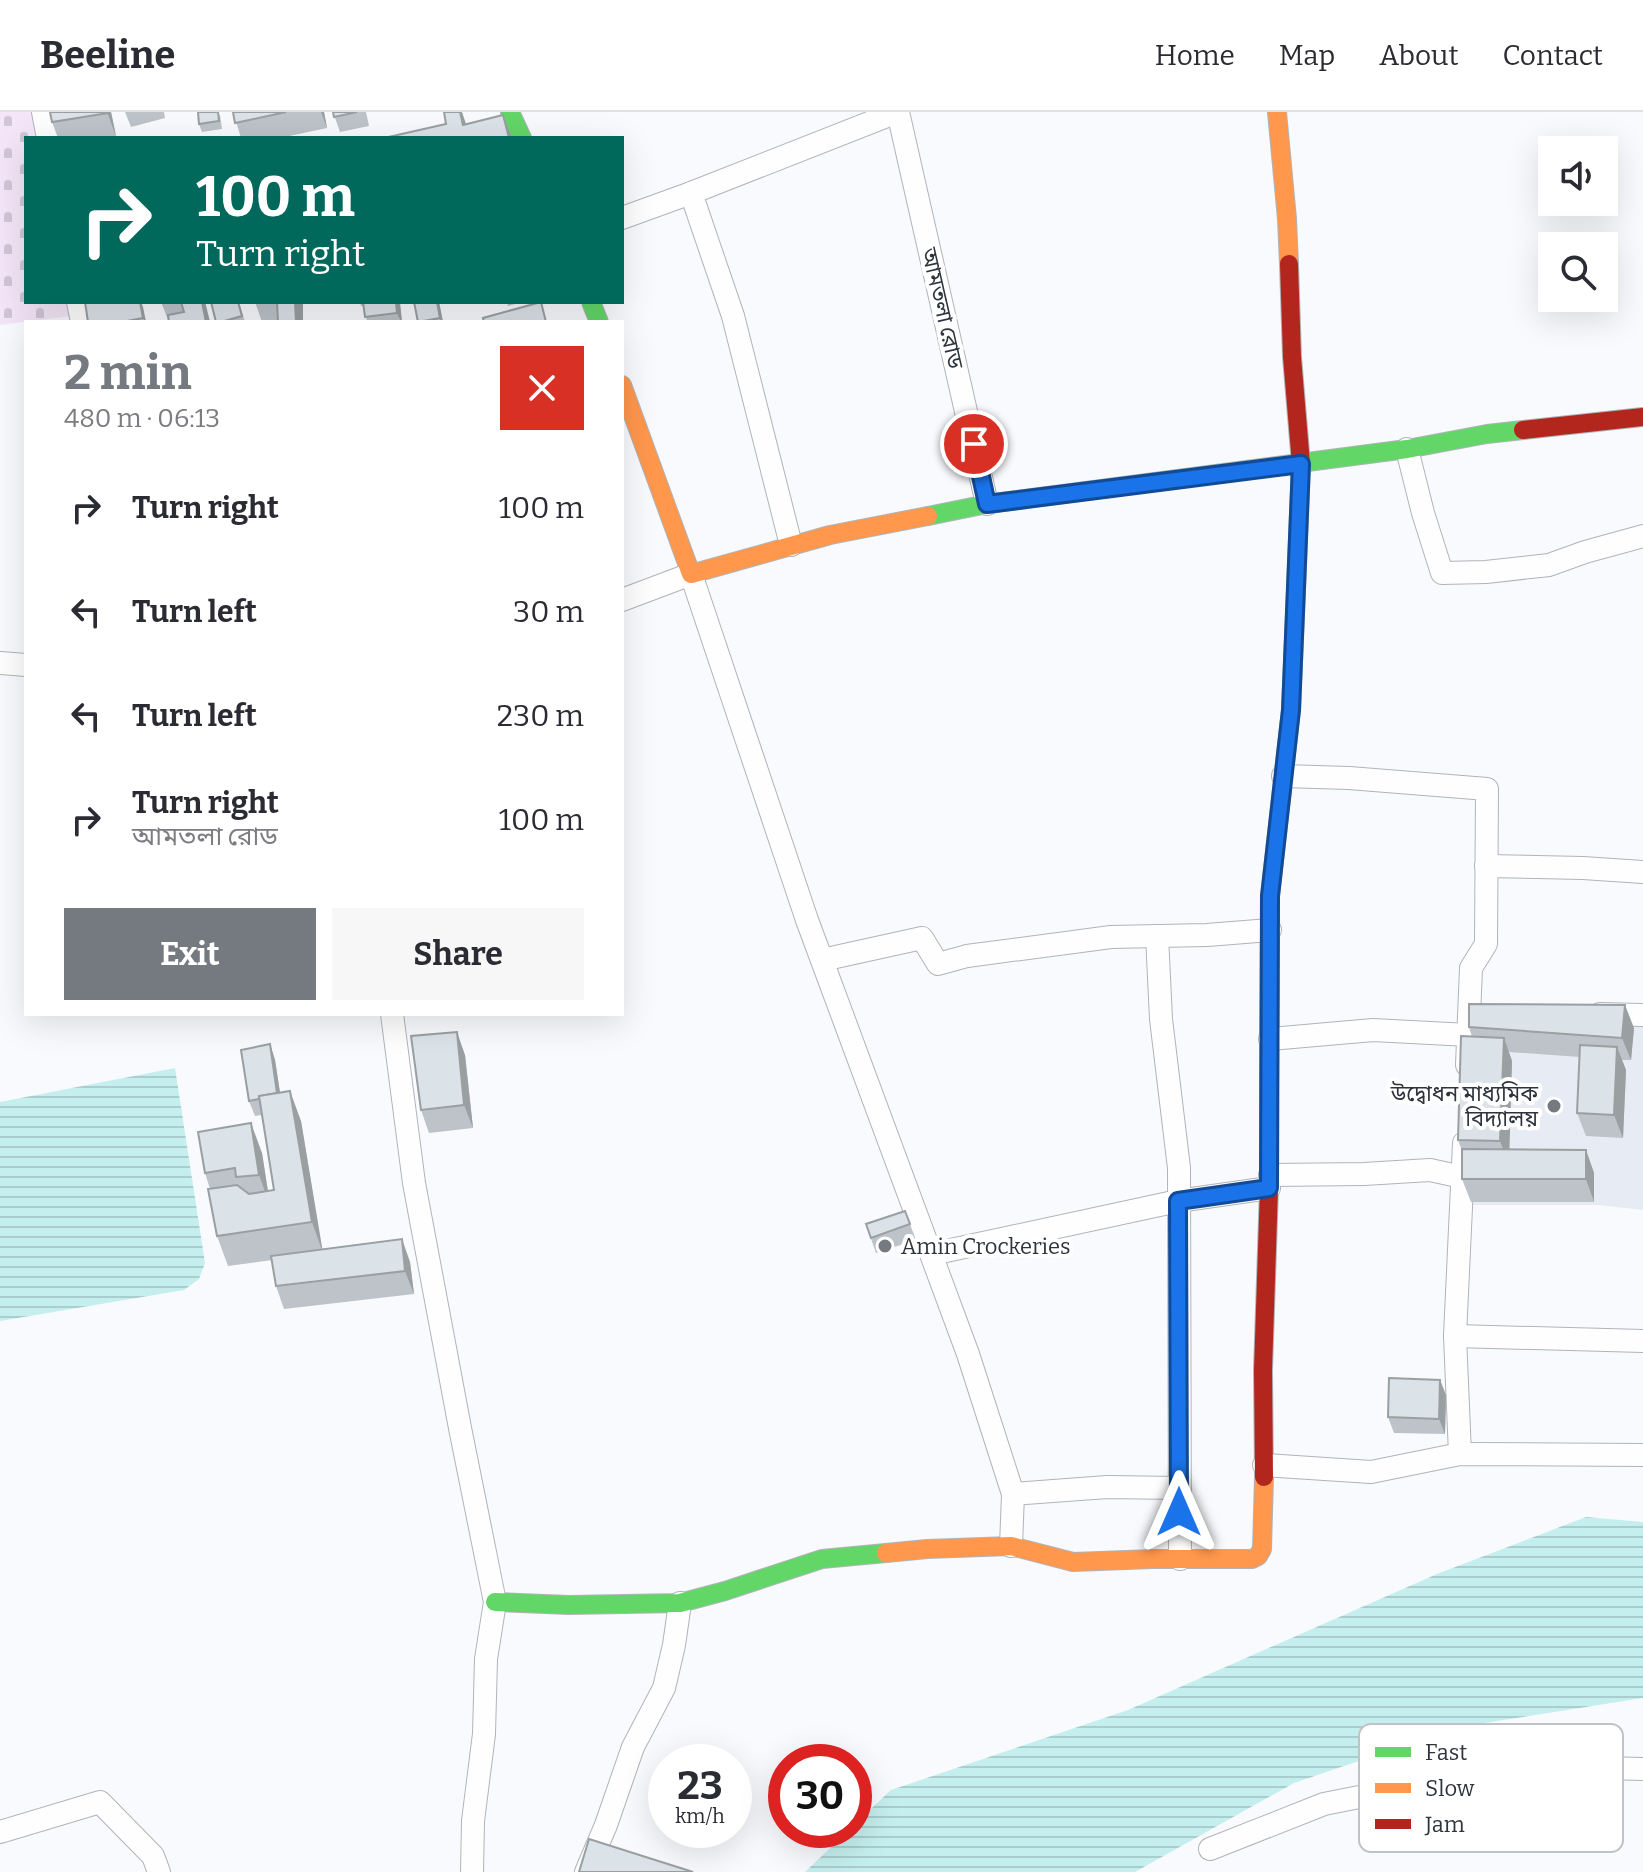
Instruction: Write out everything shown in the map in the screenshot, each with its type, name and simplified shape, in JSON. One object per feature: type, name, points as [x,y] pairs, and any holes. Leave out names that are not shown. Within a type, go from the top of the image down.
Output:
[{"type":"street","points":[[43,112],[48,136]]},
{"type":"street","points":[[510,112],[521,136]]},
{"type":"street","points":[[624,217],[898,112]]},
{"type":"street","name":"আমতলা রোড","points":[[898,112],[987,504]]},
{"type":"street","points":[[495,1602],[569,1605],[680,1603],[822,1559],[927,1549],[1011,1546],[1073,1562],[1252,1559],[1262,1549],[1263,1370],[1270,1182],[1270,896],[1291,710],[1301,464],[1292,357],[1287,219],[1277,112]]},
{"type":"street","points":[[691,193],[733,316],[791,545]]},
{"type":"street","points":[[624,390],[691,574],[822,960],[968,1354],[1013,1494],[1011,1546]]},
{"type":"street","points":[[624,599],[691,574],[791,545],[987,504],[1301,464],[1487,434],[1643,417]]},
{"type":"street","points":[[1407,449],[1442,573],[1549,565],[1643,536]]},
{"type":"street","points":[[0,663],[24,665]]},
{"type":"street","points":[[1283,776],[1487,789],[1486,944],[1471,968],[1478,1012],[1468,1035],[1466,1082]]},
{"type":"street","points":[[1486,866],[1643,872]]},
{"type":"street","points":[[822,960],[922,938],[938,964],[967,956],[1081,940],[1270,930]]},
{"type":"street","points":[[1157,936],[1163,1033],[1179,1168],[1180,1559]]},
{"type":"street","points":[[1580,1014],[1643,1015]]},
{"type":"street","points":[[392,1016],[414,1183],[495,1602],[486,1659],[484,1734],[473,1821],[472,1872]]},
{"type":"street","points":[[1270,1039],[1373,1030],[1468,1035]]},
{"type":"street","points":[[1460,1454],[1455,1336],[1464,1129]]},
{"type":"street","points":[[932,1254],[1270,1182],[1430,1170],[1462,1177]]},
{"type":"street","points":[[1455,1336],[1643,1341]]},
{"type":"street","points":[[1264,1465],[1371,1472],[1460,1454],[1643,1455]]},
{"type":"street","points":[[1013,1494],[1107,1487],[1179,1488]]},
{"type":"street","points":[[586,1872],[633,1747],[664,1688],[680,1603]]},
{"type":"street","points":[[1623,1769],[1643,1769]]},
{"type":"street","points":[[1210,1849],[1324,1804],[1359,1797]]},
{"type":"street","points":[[0,1832],[100,1802],[153,1856],[159,1872]]},
{"type":"shaded area","name":"উদ্বোধন মাধ্যমিক বিদ্যালয়","points":[[1470,1012],[1643,1015],[1643,1210],[1598,1205],[1461,1205]]},
{"type":"green space","points":[[0,112],[43,112],[48,136],[24,136],[24,304],[78,304],[80,315],[0,325]]},
{"type":"water","points":[[175,1068],[205,1263],[199,1279],[184,1290],[0,1321],[0,1102]]},
{"type":"water","points":[[1586,1517],[1643,1522],[1643,1698],[1478,1724],[1359,1724],[1359,1761],[1294,1783],[1135,1872],[805,1872],[830,1848],[872,1848],[872,1808],[891,1790],[1128,1710],[1437,1574]]},
{"type":"building","points":[[50,112],[107,112],[108,113],[52,122]]},
{"type":"building","points":[[198,112],[218,112],[219,121],[199,124]]},
{"type":"building","points":[[233,112],[286,112],[235,123]]},
{"type":"building","points":[[333,112],[357,112],[334,117]]},
{"type":"building","points":[[444,112],[460,112],[463,125],[503,115],[508,136],[393,136],[446,124]]},
{"type":"building","points":[[85,304],[140,304],[143,318],[132,320],[88,320]]},
{"type":"building","points":[[182,304],[202,304],[206,320],[169,320],[168,315],[184,312]]},
{"type":"building","points":[[212,304],[239,304],[242,316],[216,320]]},
{"type":"building","points":[[277,304],[295,304],[296,320],[278,320]]},
{"type":"building","points":[[363,304],[396,304],[397,313],[365,317]]},
{"type":"building","points":[[414,304],[437,304],[440,318],[418,320]]},
{"type":"building","points":[[542,304],[546,320],[484,320]]},
{"type":"building","points":[[1469,1004],[1625,1005],[1622,1038],[1469,1027]]},
{"type":"building","points":[[457,1032],[464,1105],[421,1110],[411,1036]]},
{"type":"building","points":[[1461,1036],[1504,1038],[1500,1141],[1458,1140]]},
{"type":"building","points":[[270,1044],[277,1093],[249,1101],[241,1050]]},
{"type":"building","points":[[1580,1045],[1617,1047],[1614,1115],[1577,1113]]},
{"type":"building","points":[[290,1091],[312,1222],[217,1236],[208,1189],[237,1185],[249,1194],[274,1190],[259,1096]]},
{"type":"building","points":[[251,1123],[259,1175],[236,1177],[235,1168],[205,1173],[198,1132]]},
{"type":"building","points":[[1462,1149],[1586,1150],[1586,1179],[1462,1179]]},
{"type":"building","points":[[905,1211],[910,1224],[871,1238],[866,1224]]},
{"type":"building","points":[[402,1239],[405,1271],[276,1286],[271,1256]]},
{"type":"building","points":[[1389,1378],[1440,1380],[1439,1419],[1388,1417]]},
{"type":"building","points":[[589,1839],[693,1872],[579,1872]]},
{"type":"traffic: fast","points":[[510,112],[521,136]]},
{"type":"traffic: fast","points":[[592,304],[598,320]]},
{"type":"traffic: fast","points":[[928,516],[987,504],[1407,449],[1523,430]]},
{"type":"traffic: fast","points":[[1269,1086],[1270,896],[1291,710],[1296,590]]},
{"type":"traffic: fast","points":[[495,1602],[569,1605],[680,1603],[822,1559],[886,1553]]},
{"type":"traffic: slow","points":[[1277,112],[1289,264]]},
{"type":"traffic: slow","points":[[624,390],[691,574],[830,535],[928,516]]},
{"type":"traffic: slow","points":[[886,1553],[1011,1546],[1073,1562],[1252,1559],[1262,1549],[1264,1477]]},
{"type":"traffic: jam","points":[[1289,264],[1292,357],[1301,464],[1296,590]]},
{"type":"traffic: jam","points":[[1523,430],[1643,417]]},
{"type":"traffic: jam","points":[[1264,1477],[1269,1086]]},
{"type":"place","name":"উদ্বোধন মাধ্যমিক বিদ্যালয়","points":[[1554,1106]]},
{"type":"place","name":"Amin Crockeries","points":[[885,1246]]},
{"type":"route","points":[[974,444],[987,504],[1301,464],[1291,710],[1270,896],[1269,1188],[1178,1201],[1179,1512]]}]
